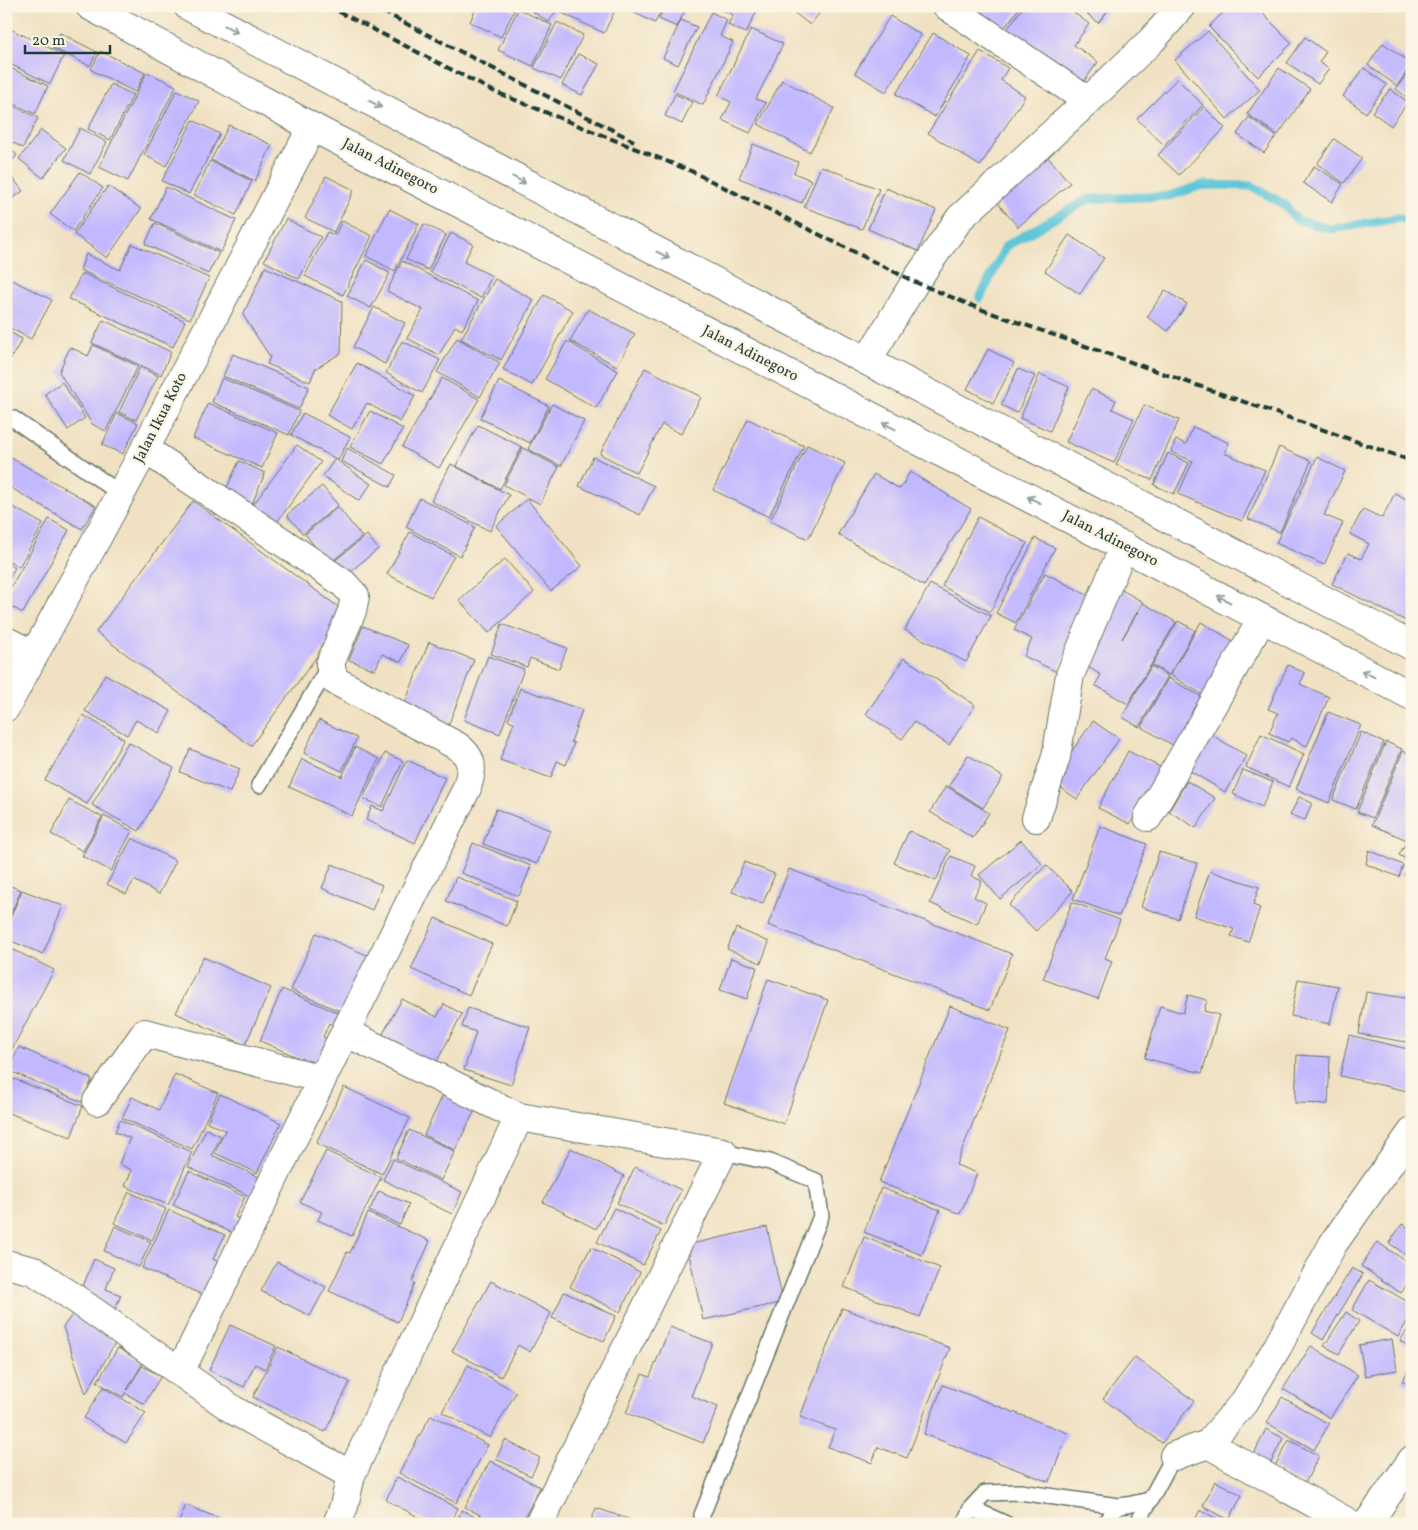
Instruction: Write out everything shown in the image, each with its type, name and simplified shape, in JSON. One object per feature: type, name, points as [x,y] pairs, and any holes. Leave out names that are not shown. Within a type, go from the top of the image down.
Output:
[{"type":"main road","name":"Jalan Adinegoro","points":[[90,6],[312,127],[1412,696]]},
{"type":"main road","points":[[188,6],[1412,646]]},
{"type":"main road","points":[[947,6],[1088,101]]},
{"type":"main road","points":[[866,361],[915,282],[960,218],[1152,40],[1182,6]]},
{"type":"main road","name":"Jalan Ikua Koto","points":[[6,707],[145,449],[312,127]]},
{"type":"main road","points":[[145,449],[344,583],[355,596],[352,611],[330,664],[334,680],[463,750],[469,759],[472,770],[467,788],[345,1032],[180,1372]]},
{"type":"main road","points":[[1036,818],[1056,757],[1070,675],[1124,546]]},
{"type":"main road","points":[[1148,817],[1262,619]]},
{"type":"main road","points":[[6,641],[34,655]]},
{"type":"main road","points":[[345,1032],[519,1117],[723,1152],[539,1524]]},
{"type":"main road","points":[[97,1101],[146,1034],[322,1079]]},
{"type":"main road","points":[[338,1524],[351,1475],[519,1117]]},
{"type":"main road","points":[[1174,1456],[1208,1444],[1245,1401],[1278,1346],[1333,1244],[1412,1132]]},
{"type":"main road","points":[[6,1264],[34,1271],[236,1411],[351,1475]]},
{"type":"main road","points":[[1208,1444],[1351,1524]]},
{"type":"main road","points":[[1367,1524],[1412,1460]]},
{"type":"lane","points":[[12,418],[121,494]]},
{"type":"lane","points":[[259,785],[330,664]]},
{"type":"lane","points":[[702,1524],[702,1515],[821,1216],[816,1181],[770,1162],[723,1152]]},
{"type":"lane","points":[[1137,1524],[1174,1456]]},
{"type":"lane","points":[[964,1524],[971,1508],[985,1493],[1020,1492],[1118,1506],[1127,1506],[1150,1500]]},
{"type":"lane","points":[[1104,1524],[1118,1506]]},
{"type":"lane","points":[[971,1508],[1006,1524]]},
{"type":"building","points":[[477,6],[504,6],[514,11],[501,37],[470,22]]},
{"type":"building","points":[[524,6],[559,6],[549,22]]},
{"type":"building","points":[[565,6],[617,6],[604,33],[562,13]]},
{"type":"building","points":[[626,6],[663,6],[655,23],[625,8]]},
{"type":"building","points":[[665,6],[687,6],[677,27],[659,19]]},
{"type":"building","points":[[714,6],[759,6],[746,33],[728,25],[733,15]]},
{"type":"building","points":[[786,6],[825,6],[810,25]]},
{"type":"building","points":[[973,6],[1021,6],[1002,31],[972,8]]},
{"type":"building","points":[[1024,6],[1065,6],[1089,24],[1074,45],[1098,62],[1079,88],[1005,32]]},
{"type":"building","points":[[1078,6],[1112,6],[1098,23]]},
{"type":"building","points":[[1229,6],[1255,6],[1292,43],[1258,77],[1209,27]]},
{"type":"building","points":[[518,9],[552,25],[533,66],[498,50]]},
{"type":"building","points":[[711,12],[727,20],[720,36],[733,42],[703,105],[673,91]]},
{"type":"building","points":[[890,16],[921,35],[886,92],[855,73]]},
{"type":"building","points":[[681,20],[697,27],[678,65],[663,58]]},
{"type":"building","points":[[557,22],[583,35],[561,80],[534,68]]},
{"type":"building","points":[[6,27],[64,55],[50,84],[6,62]]},
{"type":"building","points":[[751,29],[783,44],[756,99],[766,103],[750,133],[722,120],[731,102],[718,96]]},
{"type":"building","points":[[1208,31],[1260,90],[1227,119],[1175,60]]},
{"type":"building","points":[[60,33],[97,52],[90,66],[53,48]]},
{"type":"building","points":[[933,33],[971,56],[935,117],[896,94]]},
{"type":"building","points":[[1305,37],[1326,52],[1319,62],[1329,69],[1318,84],[1287,63]]},
{"type":"building","points":[[1383,43],[1412,64],[1397,86],[1368,65]]},
{"type":"building","points":[[100,51],[145,73],[135,92],[91,70]]},
{"type":"building","points":[[980,51],[1008,68],[1001,80],[1025,96],[980,166],[928,133]]},
{"type":"building","points":[[578,54],[599,64],[582,95],[562,85]]},
{"type":"building","points":[[6,66],[48,86],[35,114],[6,100]]},
{"type":"building","points":[[1412,67],[1412,101],[1396,89]]},
{"type":"building","points":[[1279,68],[1310,89],[1278,135],[1247,114]]},
{"type":"building","points":[[1364,68],[1387,85],[1366,113],[1343,96]]},
{"type":"building","points":[[147,72],[176,86],[128,181],[99,167]]},
{"type":"building","points":[[1177,79],[1203,105],[1164,145],[1137,119]]},
{"type":"building","points":[[782,80],[834,108],[810,152],[758,124]]},
{"type":"building","points":[[111,84],[133,95],[110,140],[88,129]]},
{"type":"building","points":[[1390,89],[1408,102],[1391,126],[1372,112]]},
{"type":"building","points":[[177,90],[199,101],[166,166],[144,155]]},
{"type":"building","points":[[675,94],[692,102],[682,124],[665,116]]},
{"type":"building","points":[[6,102],[38,118],[23,148],[6,139]]},
{"type":"building","points":[[1204,107],[1225,128],[1179,175],[1158,155]]},
{"type":"building","points":[[1249,117],[1276,136],[1264,153],[1237,134]]},
{"type":"building","points":[[193,120],[220,134],[189,194],[162,181]]},
{"type":"building","points":[[229,125],[272,145],[255,181],[211,160]]},
{"type":"building","points":[[80,128],[107,142],[90,174],[64,160]]},
{"type":"building","points":[[41,130],[66,148],[43,178],[19,159]]},
{"type":"building","points":[[1334,139],[1362,158],[1344,183],[1317,164]]},
{"type":"building","points":[[753,144],[798,162],[794,173],[811,180],[802,203],[739,178]]},
{"type":"building","points":[[6,146],[17,155],[6,168]]},
{"type":"building","points":[[1047,156],[1070,183],[1018,227],[995,200]]},
{"type":"building","points":[[210,161],[252,181],[236,215],[194,195]]},
{"type":"building","points":[[821,166],[879,189],[862,229],[804,207]]},
{"type":"building","points":[[1314,166],[1343,184],[1332,202],[1303,183]]},
{"type":"building","points":[[8,172],[23,191],[6,203],[6,173]]},
{"type":"building","points":[[80,172],[103,188],[73,231],[50,214]]},
{"type":"building","points":[[326,176],[354,190],[334,232],[305,218]]},
{"type":"building","points":[[108,186],[141,209],[107,258],[74,234]]},
{"type":"building","points":[[166,187],[236,220],[221,252],[151,219]]},
{"type":"building","points":[[886,188],[936,210],[918,251],[868,229]]},
{"type":"building","points":[[389,209],[419,224],[395,271],[366,256]]},
{"type":"building","points":[[286,219],[321,237],[299,279],[264,261]]},
{"type":"building","points":[[342,221],[372,236],[343,295],[305,276],[327,232],[335,235]]},
{"type":"building","points":[[155,223],[219,253],[208,274],[145,244]]},
{"type":"building","points":[[424,224],[446,235],[428,270],[406,259]]},
{"type":"building","points":[[451,233],[473,244],[464,262],[492,276],[481,298],[430,272]]},
{"type":"building","points":[[1069,235],[1104,258],[1080,294],[1045,271]]},
{"type":"building","points":[[132,244],[209,278],[190,319],[80,270],[86,254],[120,270]]},
{"type":"building","points":[[366,260],[390,273],[371,308],[347,296]]},
{"type":"building","points":[[402,261],[478,301],[462,330],[455,326],[439,355],[407,338],[423,310],[387,291]]},
{"type":"building","points":[[265,267],[342,301],[341,353],[315,369],[310,382],[267,364],[270,357],[243,315]]},
{"type":"building","points":[[82,273],[185,321],[173,347],[69,299]]},
{"type":"building","points":[[6,277],[52,300],[31,339],[6,326]]},
{"type":"building","points":[[495,279],[534,300],[501,360],[461,339]]},
{"type":"building","points":[[1165,290],[1187,304],[1168,331],[1147,317]]},
{"type":"building","points":[[544,295],[573,311],[532,385],[503,369]]},
{"type":"building","points":[[374,307],[405,323],[385,364],[353,347]]},
{"type":"building","points":[[588,309],[635,334],[617,366],[570,341]]},
{"type":"building","points":[[103,320],[171,352],[161,375],[92,343]]},
{"type":"building","points":[[6,330],[22,339],[6,367]]},
{"type":"building","points":[[457,338],[500,363],[480,397],[437,372]]},
{"type":"building","points":[[402,341],[440,360],[422,393],[386,373]]},
{"type":"building","points":[[567,341],[618,371],[596,408],[545,379]]},
{"type":"building","points":[[93,345],[138,366],[106,431],[92,424],[59,372],[70,347],[88,356]]},
{"type":"building","points":[[988,349],[1014,363],[993,403],[967,389]]},
{"type":"building","points":[[233,354],[309,387],[299,409],[223,376]]},
{"type":"building","points":[[357,363],[415,396],[400,422],[367,403],[352,429],[327,415]]},
{"type":"building","points":[[140,367],[158,376],[136,420],[119,412]]},
{"type":"building","points":[[645,368],[701,397],[681,434],[662,424],[637,473],[600,454]]},
{"type":"building","points":[[1018,369],[1035,376],[1017,413],[1001,405]]},
{"type":"building","points":[[1040,374],[1069,387],[1050,431],[1020,418]]},
{"type":"building","points":[[222,378],[299,411],[289,435],[212,402]]},
{"type":"building","points":[[442,378],[479,399],[439,468],[402,447]]},
{"type":"building","points":[[499,381],[549,406],[530,443],[480,418]]},
{"type":"building","points":[[62,382],[85,418],[68,430],[45,394]]},
{"type":"building","points":[[1091,389],[1116,400],[1112,409],[1134,419],[1114,463],[1066,442]]},
{"type":"building","points":[[208,403],[278,433],[262,468],[193,438]]},
{"type":"building","points":[[552,404],[584,421],[561,466],[528,449]]},
{"type":"building","points":[[1144,405],[1179,420],[1152,480],[1116,465]]},
{"type":"building","points":[[370,411],[403,429],[383,464],[350,447]]},
{"type":"building","points":[[117,413],[138,423],[123,454],[102,445]]},
{"type":"building","points":[[303,413],[350,437],[338,460],[291,435]]},
{"type":"building","points":[[748,419],[804,446],[769,517],[713,490]]},
{"type":"building","points":[[478,425],[522,447],[500,489],[456,466]]},
{"type":"building","points":[[1193,427],[1229,443],[1224,453],[1265,470],[1242,521],[1178,494],[1193,461],[1171,452],[1176,440],[1186,444]]},
{"type":"building","points":[[297,445],[321,462],[275,525],[251,508]]},
{"type":"building","points":[[807,445],[845,463],[808,539],[770,521]]},
{"type":"building","points":[[1279,447],[1311,461],[1280,532],[1248,519]]},
{"type":"building","points":[[347,448],[396,475],[390,487],[341,461]]},
{"type":"building","points":[[523,448],[559,467],[540,504],[504,485]]},
{"type":"building","points":[[1168,453],[1189,463],[1174,494],[1154,485]]},
{"type":"building","points":[[6,455],[96,506],[82,529],[6,485]]},
{"type":"building","points":[[593,457],[654,486],[640,515],[579,486]]},
{"type":"building","points":[[1317,457],[1345,471],[1324,515],[1343,523],[1324,565],[1276,543]]},
{"type":"building","points":[[335,459],[371,484],[359,501],[323,476]]},
{"type":"building","points":[[239,461],[265,473],[252,504],[225,492]]},
{"type":"building","points":[[451,464],[509,495],[490,531],[431,501]]},
{"type":"building","points":[[910,472],[971,509],[924,586],[838,534],[874,474],[900,489]]},
{"type":"building","points":[[322,486],[338,505],[303,534],[287,515]]},
{"type":"building","points":[[1395,493],[1412,502],[1412,624],[1332,584],[1348,553],[1361,559],[1369,544],[1350,534],[1363,509],[1382,518]]},
{"type":"building","points":[[420,498],[475,527],[460,556],[406,527]]},
{"type":"building","points":[[527,499],[582,566],[551,591],[496,526]]},
{"type":"building","points":[[193,501],[348,614],[251,746],[96,632]]},
{"type":"building","points":[[6,503],[43,524],[19,567],[6,559]]},
{"type":"building","points":[[338,507],[362,537],[329,564],[305,534]]},
{"type":"building","points":[[978,517],[1027,543],[990,612],[942,586]]},
{"type":"building","points":[[49,519],[69,530],[23,613],[6,604],[6,596]]},
{"type":"building","points":[[410,532],[454,556],[431,597],[387,574]]},
{"type":"building","points":[[367,535],[378,549],[341,579],[329,565]]},
{"type":"building","points":[[1035,538],[1055,548],[1016,623],[996,613]]},
{"type":"building","points":[[505,559],[534,592],[489,633],[459,600]]},
{"type":"building","points":[[6,563],[15,568],[6,583]]},
{"type":"building","points":[[1045,573],[1095,599],[1057,672],[1024,656],[1032,639],[1014,630]]},
{"type":"building","points":[[930,584],[991,616],[966,662],[905,630]]},
{"type":"building","points":[[1120,589],[1143,602],[1122,639],[1143,603],[1176,622],[1128,704],[1095,685],[1101,675],[1078,661]]},
{"type":"building","points":[[1178,621],[1195,630],[1169,675],[1152,665]]},
{"type":"building","points":[[1201,622],[1240,645],[1208,698],[1170,675]]},
{"type":"building","points":[[502,624],[567,648],[559,669],[530,658],[527,667],[491,654]]},
{"type":"building","points":[[363,626],[408,645],[401,662],[382,654],[375,670],[349,660]]},
{"type":"building","points":[[429,642],[474,660],[448,726],[403,708]]},
{"type":"building","points":[[488,656],[524,669],[500,734],[464,720]]},
{"type":"building","points":[[904,658],[975,705],[949,745],[914,722],[902,739],[866,714]]},
{"type":"building","points":[[1288,665],[1305,673],[1300,684],[1329,697],[1307,746],[1291,738],[1288,742],[1269,733],[1278,713],[1268,709]]},
{"type":"building","points":[[1151,666],[1168,676],[1139,727],[1122,717]]},
{"type":"building","points":[[105,674],[171,711],[159,733],[136,720],[127,735],[85,711]]},
{"type":"building","points":[[1168,678],[1206,699],[1178,748],[1141,727]]},
{"type":"building","points":[[520,688],[582,710],[571,742],[574,743],[566,765],[557,761],[551,778],[500,760],[514,722],[508,720]]},
{"type":"building","points":[[1328,712],[1361,725],[1329,803],[1296,789]]},
{"type":"building","points":[[83,715],[124,739],[87,804],[45,780]]},
{"type":"building","points":[[319,720],[357,738],[342,771],[304,753]]},
{"type":"building","points":[[1093,721],[1119,739],[1077,799],[1051,781]]},
{"type":"building","points":[[1207,732],[1247,756],[1225,792],[1185,768]]},
{"type":"building","points":[[1361,732],[1384,742],[1356,809],[1333,800]]},
{"type":"building","points":[[1261,734],[1304,754],[1289,787],[1246,767]]},
{"type":"building","points":[[128,742],[174,768],[139,831],[92,805]]},
{"type":"building","points":[[1386,742],[1402,749],[1373,818],[1357,812]]},
{"type":"building","points":[[355,747],[379,759],[352,816],[289,787],[302,759],[342,777]]},
{"type":"building","points":[[190,749],[240,769],[230,792],[180,772]]},
{"type":"building","points":[[1128,751],[1168,771],[1130,824],[1098,808]]},
{"type":"building","points":[[1403,751],[1412,755],[1412,828],[1407,840],[1372,825]]},
{"type":"building","points":[[385,753],[403,761],[382,807],[363,798]]},
{"type":"building","points":[[968,755],[1003,777],[983,808],[949,786]]},
{"type":"building","points":[[407,760],[445,778],[415,843],[366,820],[372,806],[383,811]]},
{"type":"building","points":[[1243,770],[1273,782],[1262,807],[1233,794]]},
{"type":"building","points":[[1187,781],[1215,798],[1196,828],[1169,811]]},
{"type":"building","points":[[946,786],[989,813],[973,838],[930,812]]},
{"type":"building","points":[[1299,797],[1312,803],[1305,820],[1290,815]]},
{"type":"building","points":[[69,800],[102,817],[83,851],[51,834]]},
{"type":"building","points":[[496,809],[550,830],[537,864],[483,844]]},
{"type":"building","points":[[104,816],[132,831],[111,871],[82,856]]},
{"type":"building","points":[[1100,826],[1147,844],[1119,916],[1073,899]]},
{"type":"building","points":[[909,831],[950,850],[936,881],[894,863]]},
{"type":"building","points":[[1412,832],[1412,879],[1404,875],[1411,862],[1399,855]]},
{"type":"building","points":[[132,838],[176,861],[159,894],[134,880],[126,894],[107,884]]},
{"type":"building","points":[[1021,840],[1042,864],[1000,899],[979,875]]},
{"type":"building","points":[[473,843],[531,866],[519,896],[461,873]]},
{"type":"building","points":[[1369,850],[1403,865],[1399,877],[1366,864]]},
{"type":"building","points":[[1159,852],[1197,863],[1178,919],[1141,907]]},
{"type":"building","points":[[951,856],[975,866],[971,876],[982,881],[974,897],[986,903],[977,924],[930,903]]},
{"type":"building","points":[[744,862],[775,874],[763,903],[732,892]]},
{"type":"building","points":[[332,864],[382,885],[372,910],[322,888]]},
{"type":"building","points":[[1046,865],[1073,891],[1036,931],[1009,905]]},
{"type":"building","points":[[789,869],[1012,954],[990,1010],[768,925]]},
{"type":"building","points":[[1210,871],[1259,887],[1253,905],[1260,908],[1248,942],[1231,936],[1234,929],[1194,916]]},
{"type":"building","points":[[456,877],[517,901],[507,926],[446,901]]},
{"type":"building","points":[[6,884],[21,890],[6,925]]},
{"type":"building","points":[[22,890],[63,906],[43,954],[6,939],[6,928]]},
{"type":"building","points":[[1072,902],[1120,920],[1105,958],[1112,961],[1098,999],[1043,979]]},
{"type":"building","points":[[435,918],[492,944],[469,995],[411,969]]},
{"type":"building","points":[[736,928],[769,942],[761,963],[727,949]]},
{"type":"building","points":[[316,933],[369,956],[344,1013],[291,990]]},
{"type":"building","points":[[6,946],[54,970],[12,1049],[6,1046]]},
{"type":"building","points":[[203,957],[271,988],[245,1045],[176,1013]]},
{"type":"building","points":[[731,958],[757,967],[747,999],[720,990]]},
{"type":"building","points":[[768,979],[828,1000],[784,1124],[724,1103]]},
{"type":"building","points":[[1298,979],[1338,986],[1330,1024],[1291,1016]]},
{"type":"building","points":[[282,989],[343,1015],[338,1027],[329,1023],[323,1037],[332,1041],[320,1067],[260,1041]]},
{"type":"building","points":[[1366,992],[1412,999],[1412,1043],[1359,1034]]},
{"type":"building","points":[[1188,995],[1207,1000],[1204,1011],[1219,1015],[1202,1073],[1145,1058],[1160,1006],[1183,1013]]},
{"type":"building","points":[[402,999],[437,1017],[444,1004],[462,1014],[434,1067],[380,1039]]},
{"type":"building","points":[[950,1006],[1010,1030],[956,1165],[977,1173],[960,1214],[879,1182]]},
{"type":"building","points":[[468,1008],[530,1027],[511,1085],[464,1070],[476,1032],[462,1027]]},
{"type":"building","points":[[1349,1035],[1412,1050],[1412,1092],[1340,1076]]},
{"type":"building","points":[[19,1047],[92,1079],[82,1102],[8,1070]]},
{"type":"building","points":[[6,1050],[12,1052],[6,1065]]},
{"type":"building","points":[[1297,1055],[1330,1057],[1328,1104],[1295,1103]]},
{"type":"building","points":[[175,1074],[218,1093],[192,1149],[122,1118],[132,1097],[159,1110]]},
{"type":"building","points":[[14,1079],[83,1106],[71,1137],[6,1112],[6,1098]]},
{"type":"building","points":[[344,1087],[410,1118],[382,1174],[316,1143]]},
{"type":"building","points":[[220,1094],[281,1123],[257,1173],[215,1153],[225,1130],[207,1122]]},
{"type":"building","points":[[443,1095],[475,1110],[455,1150],[424,1135]]},
{"type":"building","points":[[120,1120],[192,1152],[168,1205],[125,1186],[132,1170],[119,1164],[130,1138],[115,1132]]},
{"type":"building","points":[[206,1129],[221,1136],[212,1155],[265,1180],[256,1199],[188,1167]]},
{"type":"building","points":[[409,1130],[455,1151],[441,1180],[396,1158]]},
{"type":"building","points":[[571,1148],[624,1176],[596,1229],[543,1202]]},
{"type":"building","points":[[326,1151],[381,1177],[352,1236],[318,1220],[322,1212],[300,1202]]},
{"type":"building","points":[[393,1159],[462,1192],[452,1214],[383,1180]]},
{"type":"building","points":[[635,1167],[681,1190],[664,1226],[617,1203]]},
{"type":"building","points":[[189,1171],[245,1197],[235,1217],[244,1221],[237,1235],[173,1205]]},
{"type":"building","points":[[881,1188],[940,1210],[922,1255],[864,1232]]},
{"type":"building","points":[[379,1191],[409,1204],[400,1225],[369,1211]]},
{"type":"building","points":[[129,1192],[166,1209],[152,1240],[114,1223]]},
{"type":"building","points":[[614,1208],[661,1231],[643,1265],[597,1242]]},
{"type":"building","points":[[169,1210],[225,1235],[213,1259],[226,1265],[210,1298],[142,1268]]},
{"type":"building","points":[[368,1213],[430,1241],[412,1282],[415,1283],[398,1322],[329,1291],[347,1252],[350,1253]]},
{"type":"building","points":[[1402,1224],[1412,1230],[1412,1259],[1389,1243]]},
{"type":"building","points":[[115,1226],[151,1242],[139,1267],[104,1251]]},
{"type":"building","points":[[767,1227],[783,1302],[703,1320],[687,1245]]},
{"type":"building","points":[[864,1237],[940,1268],[920,1317],[844,1287]]},
{"type":"building","points":[[1377,1242],[1412,1265],[1412,1277],[1401,1293],[1361,1266]]},
{"type":"building","points":[[591,1247],[640,1272],[620,1312],[570,1287]]},
{"type":"building","points":[[94,1259],[114,1268],[106,1289],[121,1295],[114,1311],[79,1296]]},
{"type":"building","points":[[277,1262],[326,1287],[310,1316],[261,1291]]},
{"type":"building","points":[[1352,1268],[1363,1274],[1323,1340],[1312,1333]]},
{"type":"building","points":[[1369,1280],[1412,1304],[1412,1313],[1398,1337],[1352,1310]]},
{"type":"building","points":[[491,1281],[551,1313],[530,1352],[518,1345],[501,1377],[452,1351]]},
{"type":"building","points":[[564,1292],[616,1316],[604,1341],[552,1318]]},
{"type":"building","points":[[842,1308],[950,1348],[907,1458],[878,1447],[872,1463],[828,1447],[835,1430],[800,1417]]},
{"type":"building","points":[[74,1312],[115,1343],[86,1394],[63,1327]]},
{"type":"building","points":[[1346,1312],[1359,1321],[1339,1354],[1324,1346]]},
{"type":"building","points":[[1412,1323],[1412,1348],[1400,1341]]},
{"type":"building","points":[[230,1325],[276,1346],[265,1369],[255,1364],[244,1387],[209,1370]]},
{"type":"building","points":[[670,1327],[712,1343],[691,1396],[718,1407],[703,1443],[626,1413],[642,1374],[650,1377]]},
{"type":"building","points":[[1392,1339],[1397,1370],[1365,1376],[1359,1345]]},
{"type":"building","points":[[1311,1346],[1358,1375],[1330,1418],[1283,1389]]},
{"type":"building","points":[[278,1347],[350,1382],[325,1432],[253,1397]]},
{"type":"building","points":[[118,1348],[143,1363],[127,1390],[142,1366],[161,1376],[144,1404],[125,1393],[123,1397],[97,1382]]},
{"type":"building","points":[[1135,1357],[1194,1401],[1162,1443],[1103,1399]]},
{"type":"building","points":[[1412,1364],[1412,1387],[1402,1381]]},
{"type":"building","points":[[468,1365],[516,1392],[490,1438],[442,1412]]},
{"type":"building","points":[[943,1385],[1068,1433],[1049,1482],[924,1434]]},
{"type":"building","points":[[103,1387],[146,1413],[126,1443],[84,1418]]},
{"type":"building","points":[[1282,1397],[1329,1424],[1314,1450],[1267,1423]]},
{"type":"building","points":[[431,1415],[488,1445],[456,1503],[399,1473]]},
{"type":"building","points":[[1266,1429],[1283,1438],[1266,1472],[1249,1464]]},
{"type":"building","points":[[505,1440],[540,1458],[531,1476],[496,1459]]},
{"type":"building","points":[[1289,1440],[1319,1456],[1304,1485],[1274,1468]]},
{"type":"building","points":[[490,1461],[540,1487],[521,1524],[497,1524],[465,1507]]},
{"type":"building","points":[[397,1477],[458,1508],[450,1524],[432,1524],[386,1500]]},
{"type":"building","points":[[1215,1481],[1242,1495],[1229,1520],[1203,1506]]},
{"type":"building","points":[[186,1505],[228,1522],[227,1524],[178,1524]]},
{"type":"building","points":[[596,1508],[640,1523],[640,1524],[590,1524]]},
{"type":"building","points":[[462,1510],[488,1524],[455,1524]]},
{"type":"building","points":[[1200,1510],[1227,1524],[1193,1524]]},
{"type":"waterway","points":[[980,298],[1006,246],[1088,199],[1169,196],[1203,185],[1252,186],[1285,205],[1297,220],[1331,229],[1399,218],[1412,220]]},
{"type":"railway","points":[[328,6],[493,91],[691,171],[915,282],[980,309],[1412,461]]},
{"type":"railway","points":[[372,6],[634,141]]}]
